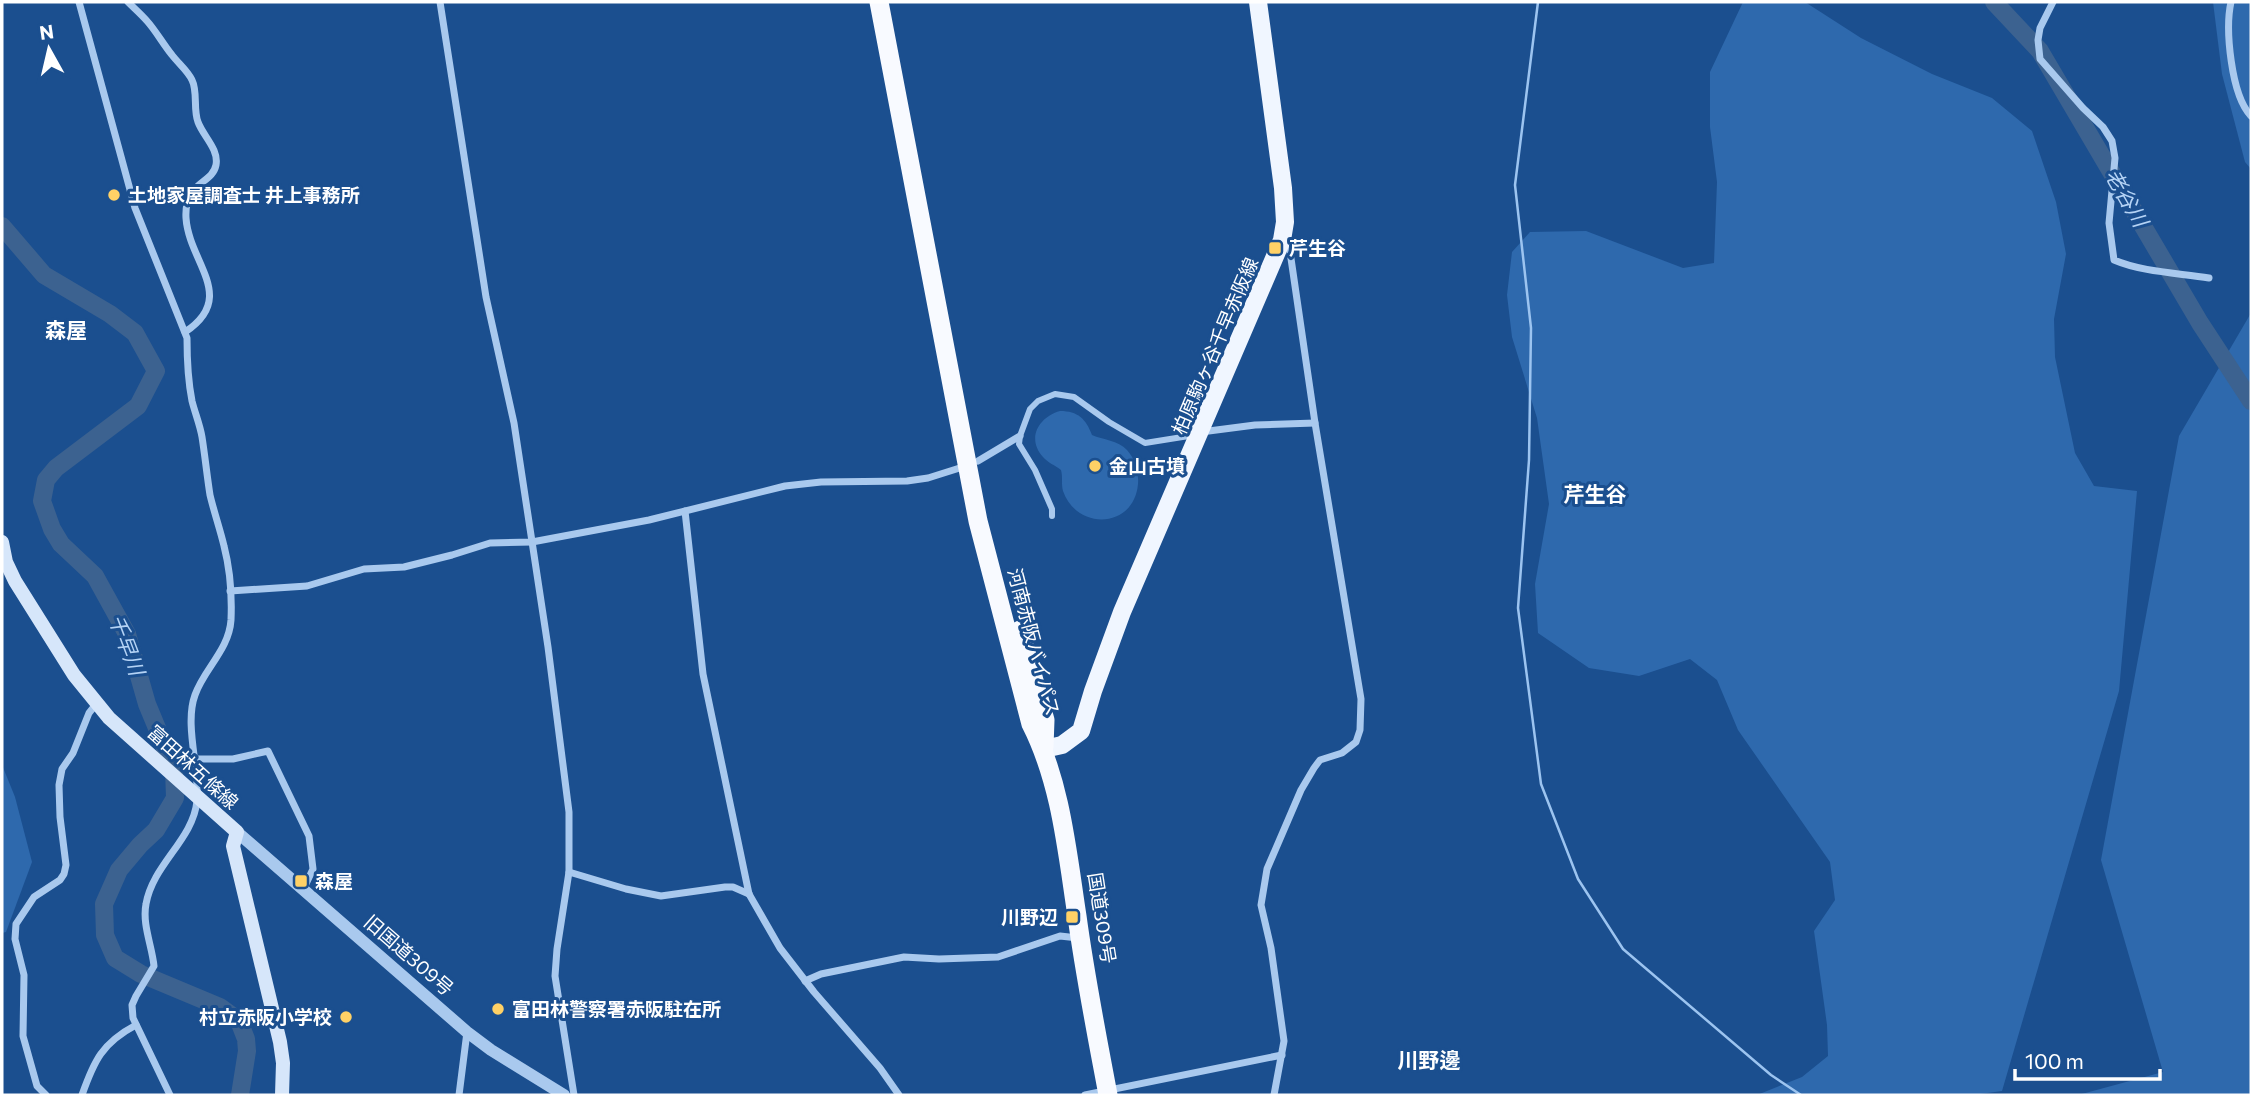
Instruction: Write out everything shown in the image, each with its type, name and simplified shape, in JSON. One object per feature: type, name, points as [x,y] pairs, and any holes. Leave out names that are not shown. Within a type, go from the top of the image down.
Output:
[{"type":"highway","name":"河南赤阪バイパス","points":[[878,2],[972,463],[996,538],[1045,720],[1044,749]]},
{"type":"highway","name":"河南赤阪バイパス","points":[[891,2],[972,463]]},
{"type":"highway","name":"国道309号","points":[[1044,749],[1063,823],[1108,1093]]},
{"type":"main road","name":"柏原駒ヶ谷千早赤阪線","points":[[1044,749],[1062,745],[1082,731],[1093,691],[1122,612],[1278,253],[1285,222],[1283,188],[1258,2]]},
{"type":"main road","name":"富田林五條線","points":[[2,542],[6,562],[28,605],[74,675],[109,718],[237,832],[233,846],[280,1042],[283,1063],[282,1095]]},
{"type":"street","points":[[79,2],[135,208],[185,332],[192,400],[225,549],[230,591],[231,623],[225,642],[192,704],[198,798],[194,818],[151,884],[145,906],[146,928],[154,966],[132,1005],[136,1025],[170,1095]]},
{"type":"street","points":[[128,2],[146,20],[192,79],[198,122],[213,148],[217,164],[213,172],[194,188],[186,204],[190,238],[206,278],[210,305],[201,321],[185,332]]},
{"type":"street","points":[[440,2],[482,269],[514,423],[569,812],[569,872],[555,976],[574,1095]]},
{"type":"street","points":[[2053,2],[2040,28],[2040,59],[2103,127],[2112,141],[2115,158],[2109,223],[2114,260],[2134,268],[2209,278]]},
{"type":"street","points":[[2231,2],[2227,26],[2233,68],[2241,99],[2251,116]]},
{"type":"street","points":[[1274,1095],[1284,1041],[1271,948],[1261,905],[1267,869],[1301,790],[1314,768],[1320,761],[1342,753],[1356,742],[1361,722],[1361,699],[1285,222]]},
{"type":"street","points":[[1052,516],[1052,509],[1038,477],[1019,445],[1032,405],[1044,397],[1060,394],[1079,399],[1145,443],[1255,425],[1315,423]]},
{"type":"street","points":[[230,591],[307,586],[364,569],[416,564],[490,542],[532,542],[685,511],[785,486],[928,478],[972,463],[1020,436]]},
{"type":"street","points":[[685,511],[703,674],[749,894],[780,948],[880,1068],[899,1095]]},
{"type":"street","points":[[46,1095],[37,1086],[23,1036],[24,975],[15,939],[16,924],[34,897],[60,880],[64,874],[66,865],[60,817],[60,777],[89,713],[97,703]]},
{"type":"street","points":[[195,759],[233,760],[268,751],[309,836],[313,869],[304,888]]},
{"type":"street","name":"旧国道309号","points":[[237,832],[467,1032],[564,1095]]},
{"type":"street","points":[[569,872],[661,896],[725,887],[733,887],[749,894]]},
{"type":"street","points":[[805,981],[821,974],[904,957],[998,957],[1060,936],[1081,938]]},
{"type":"street","points":[[82,1095],[94,1062],[114,1038],[136,1025]]},
{"type":"street","points":[[459,1095],[467,1032]]},
{"type":"street","points":[[1085,1095],[1108,1093],[1282,1055]]},
{"type":"shaded area","points":[[1743,2],[1805,2],[1861,38],[1932,74],[1992,98],[2032,131],[2056,202],[2066,254],[2054,319],[2055,357],[2075,453],[2094,486],[2137,491],[2119,691],[2002,1091],[1973,1095],[1757,1095],[1802,1077],[1828,1056],[1827,1025],[1814,931],[1835,900],[1830,862],[1738,730],[1717,680],[1690,659],[1639,676],[1589,668],[1538,633],[1535,584],[1549,504],[1537,418],[1512,337],[1507,295],[1512,252],[1530,232],[1586,231],[1683,268],[1714,263],[1717,182],[1710,127],[1710,72]]},
{"type":"shaded area","points":[[2213,2],[2251,2],[2251,169],[2245,162],[2222,74]]},
{"type":"shaded area","points":[[2251,313],[2251,1095],[2078,1095],[2163,1072],[2101,860],[2179,436]]},
{"type":"shaded area","name":"金山古墳","points":[[1060,411],[1076,414],[1084,420],[1092,435],[1119,444],[1132,457],[1138,479],[1134,499],[1127,510],[1116,517],[1092,518],[1080,513],[1070,504],[1063,491],[1061,470],[1045,459],[1038,450],[1035,436],[1037,429],[1046,418]]},
{"type":"shaded area","points":[[2,765],[15,797],[32,862],[6,932],[2,933]]},
{"type":"waterway","points":[[1538,2],[1515,185],[1531,328],[1529,460],[1518,608],[1541,784],[1578,879],[1623,949],[1771,1075],[1801,1095]]},
{"type":"waterway","name":"老谷川","points":[[1994,2],[2040,51],[2200,323],[2251,401]]},
{"type":"waterway","name":"千早川","points":[[2,226],[44,275],[110,314],[135,333],[156,371],[138,406],[56,468],[46,480],[42,501],[52,529],[61,544],[95,576],[127,634],[147,704],[174,769],[175,798],[156,830],[119,870],[104,904],[105,935],[115,958],[141,974],[220,1007],[239,1021],[246,1039],[247,1051],[240,1095]]},
{"type":"place","name":"土地家屋調査士 井上事務所","points":[[114,195]]},
{"type":"place","name":"芹生谷","points":[[1275,248]]},
{"type":"place","name":"金山古墳","points":[[1095,466]]},
{"type":"place","name":"森屋","points":[[301,881]]},
{"type":"place","name":"川野辺","points":[[1072,917]]},
{"type":"place","name":"富田林警察署赤阪駐在所","points":[[498,1009]]},
{"type":"place","name":"村立赤阪小学校","points":[[346,1017]]},
{"type":"district","name":"森屋","points":[[66,331]]},
{"type":"district","name":"芹生谷","points":[[1595,495]]},
{"type":"district","name":"川野邊","points":[[1429,1061]]}]
